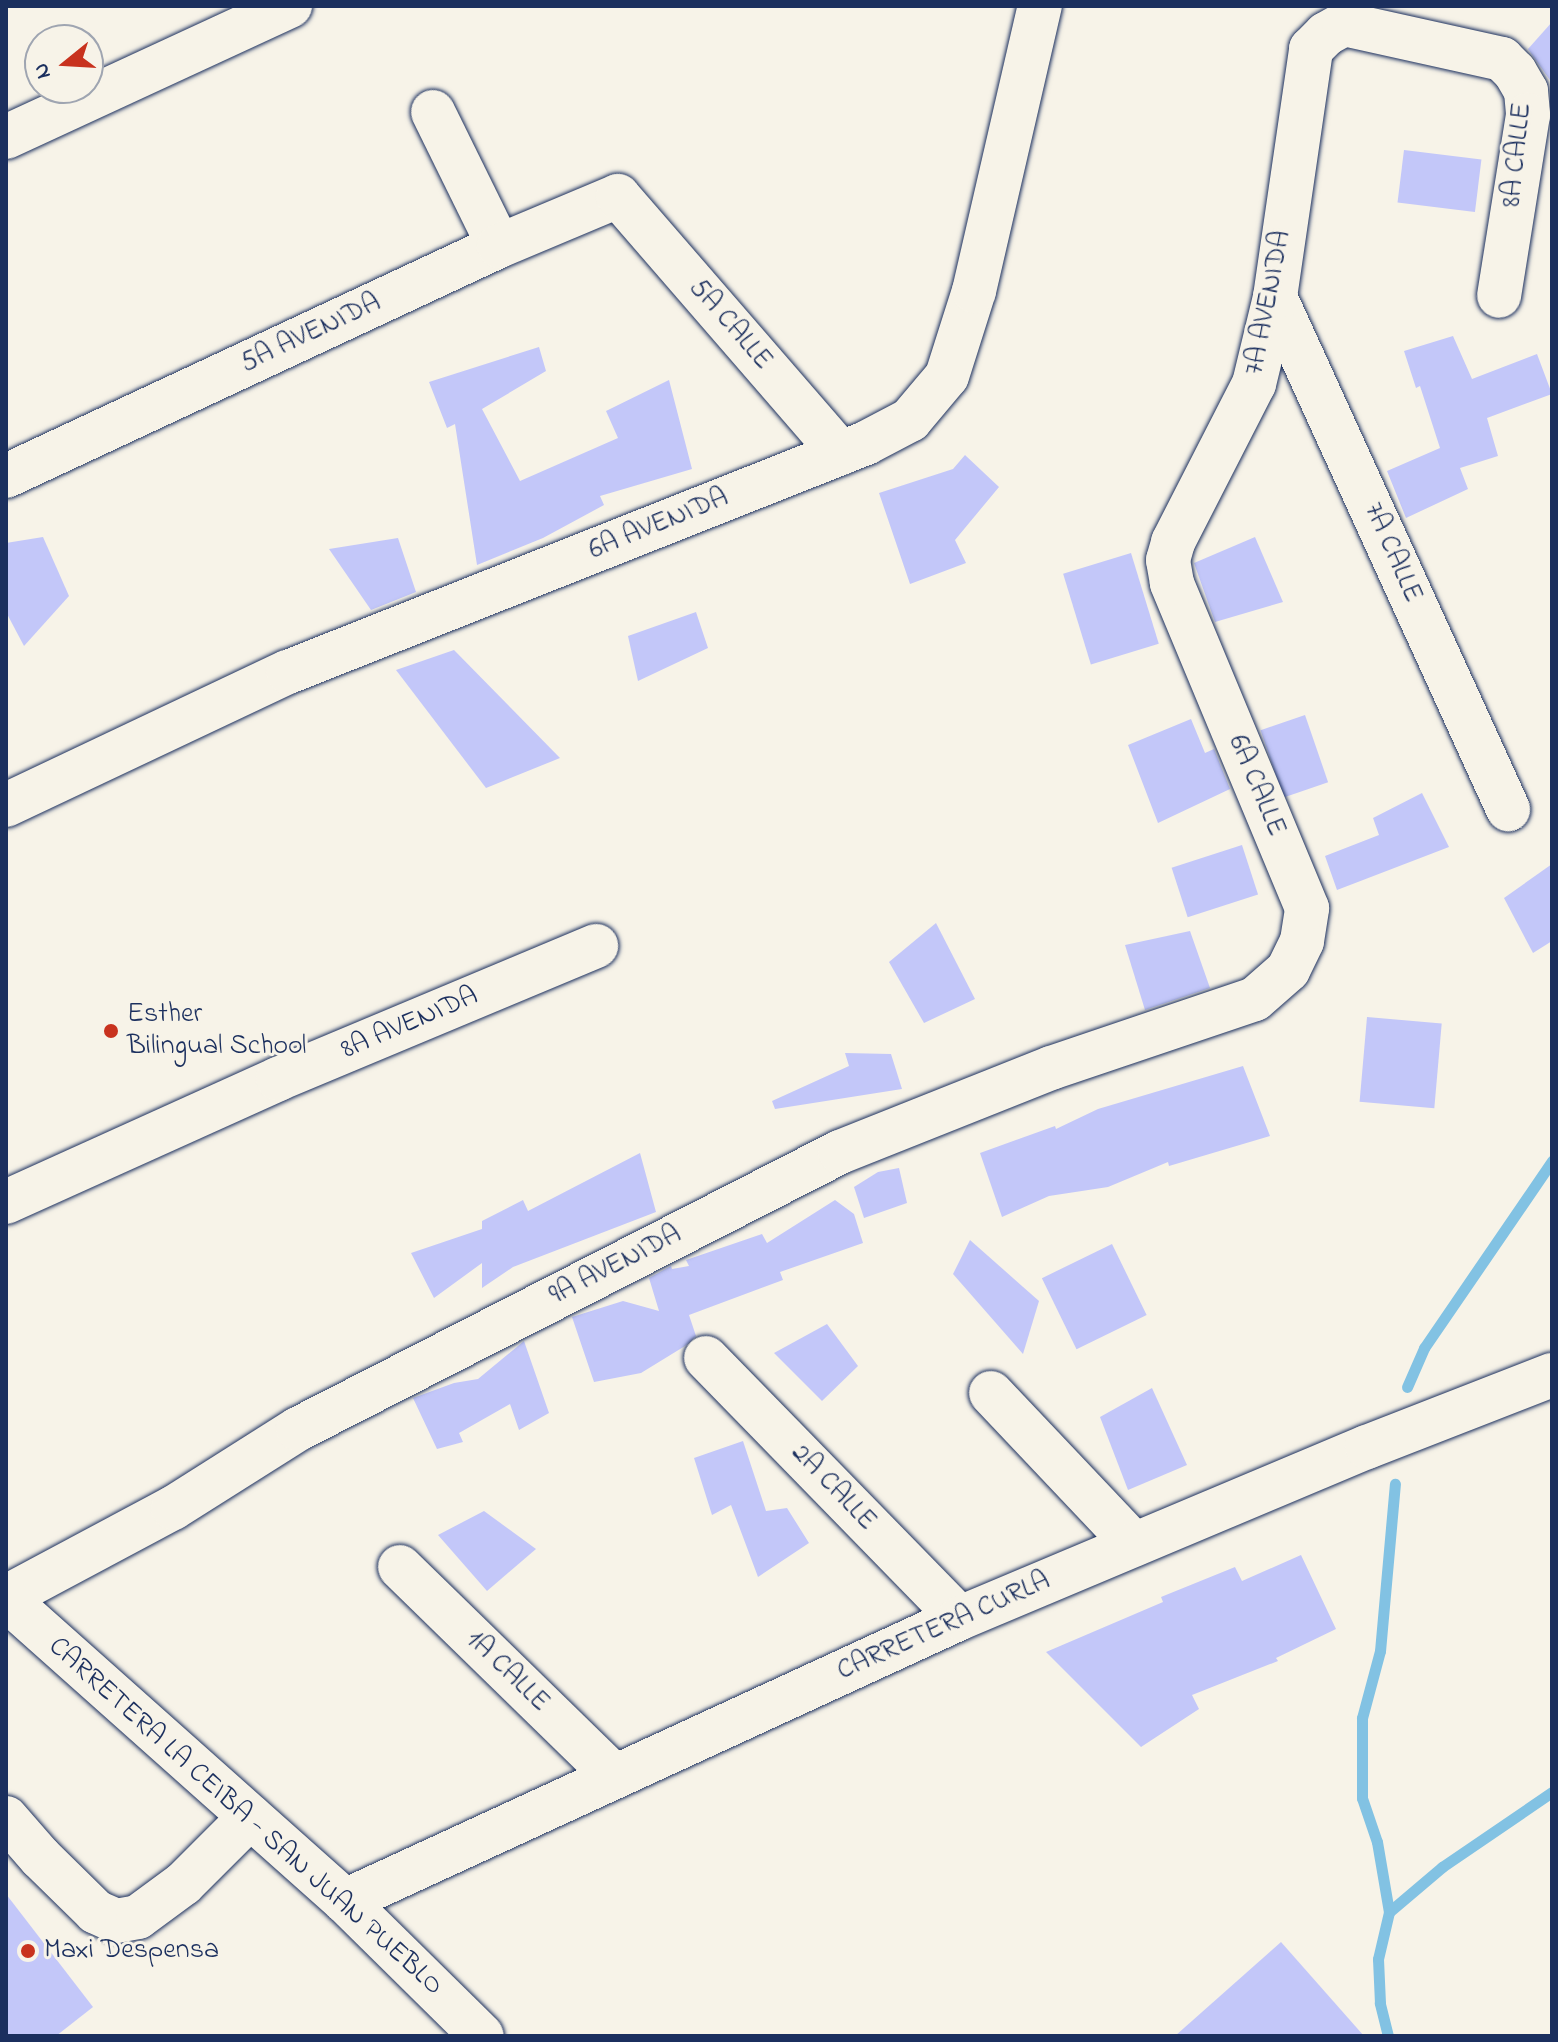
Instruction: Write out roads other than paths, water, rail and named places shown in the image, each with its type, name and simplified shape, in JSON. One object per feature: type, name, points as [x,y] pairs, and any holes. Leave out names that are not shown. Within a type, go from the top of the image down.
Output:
[{"type":"street","points":[[6,137],[290,6]]},
{"type":"street","name":"6A AVENIDA","points":[[6,805],[288,672],[841,453],[910,420],[947,376],[974,291],[1040,6]]},
{"type":"street","name":"8A CALLE","points":[[1326,34],[1344,24],[1502,59],[1515,72],[1526,91],[1528,115],[1499,296]]},
{"type":"street","name":"7A AVENIDA","points":[[1168,560],[1173,542],[1254,384],[1275,297],[1311,49],[1326,34]]},
{"type":"street","points":[[433,112],[499,246]]},
{"type":"street","name":"5A CALLE","points":[[618,196],[841,453]]},
{"type":"street","name":"5A AVENIDA","points":[[6,476],[499,246],[618,196]]},
{"type":"street","name":"7A CALLE","points":[[1275,297],[1508,809]]},
{"type":"street","name":"6A CALLE","points":[[1168,560],[1172,583],[1307,908],[1302,941],[1288,970],[1255,999]]},
{"type":"street","name":"8A AVENIDA","points":[[6,1202],[278,1079],[596,946]]},
{"type":"street","name":"9A AVENIDA","points":[[6,1598],[173,1508],[298,1429],[840,1152],[1051,1068],[1255,999]]},
{"type":"street","name":"2A CALLE","points":[[706,1358],[960,1618]]},
{"type":"street","name":"CARRETERA CURLA","points":[[345,1901],[960,1618],[1367,1447],[1552,1375]]},
{"type":"street","points":[[991,1393],[1134,1544]]},
{"type":"street","name":"1A CALLE","points":[[400,1567],[614,1776]]},
{"type":"street","name":"CARRETERA LA CEIBA - SAN JUAN PUEBLO","points":[[6,1598],[345,1901],[480,2035]]},
{"type":"street","points":[[6,1818],[40,1857],[96,1912],[116,1921],[138,1917],[183,1884],[250,1817]]},
{"type":"waterway","points":[[1407,1387],[1424,1348],[1552,1161]]},
{"type":"waterway","points":[[1389,1912],[1377,1842],[1362,1798],[1362,1718],[1380,1651],[1395,1484]]},
{"type":"waterway","points":[[1388,2036],[1380,2003],[1378,1959],[1389,1912],[1442,1867],[1552,1792]]},
{"type":"place","name":"Esther Bilingual School","points":[[111,1031]]},
{"type":"place","name":"Maxi Despensa","points":[[28,1951]]}]
